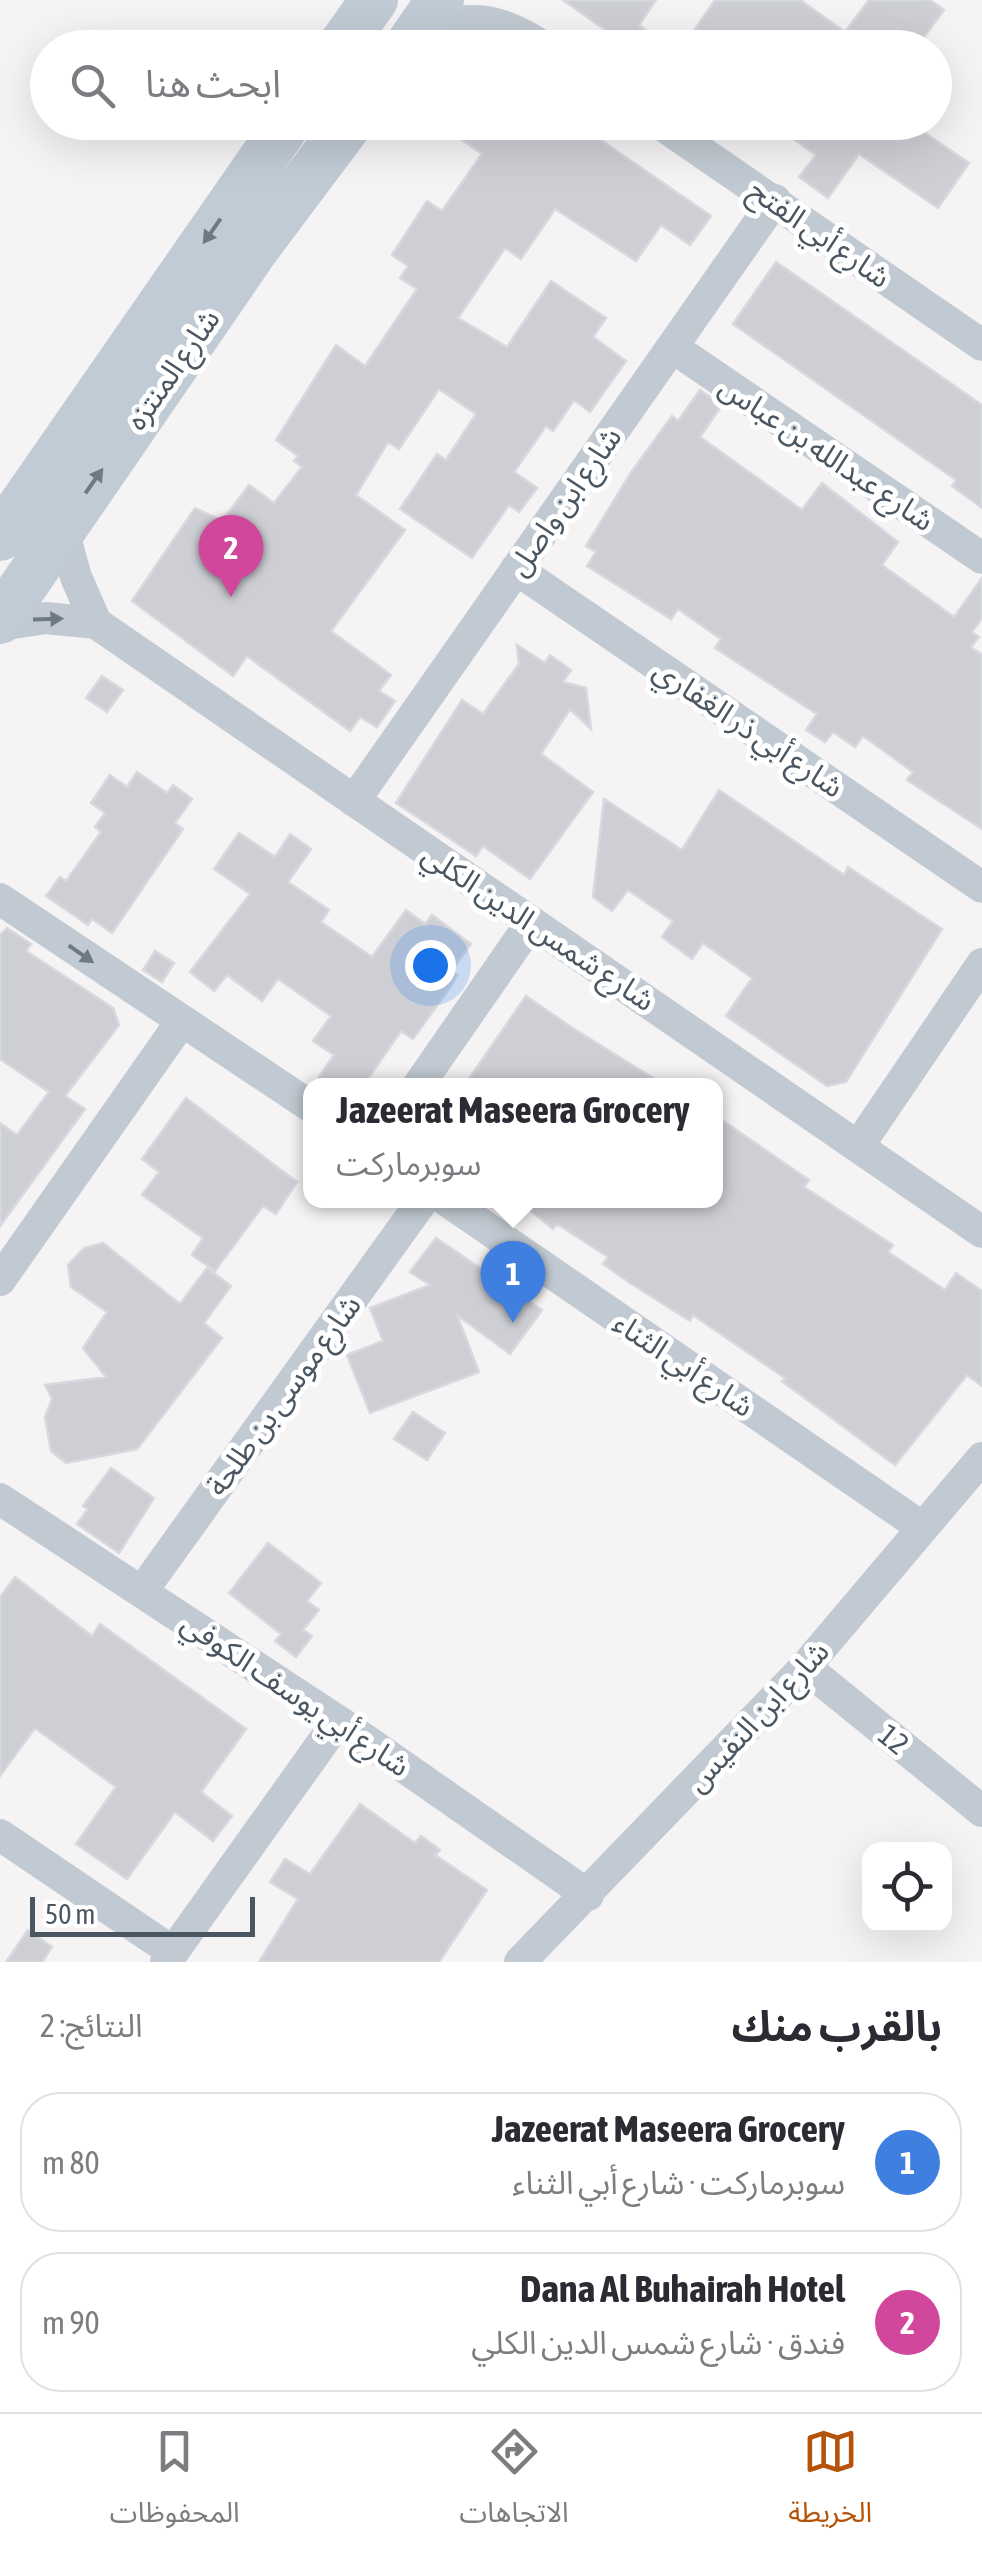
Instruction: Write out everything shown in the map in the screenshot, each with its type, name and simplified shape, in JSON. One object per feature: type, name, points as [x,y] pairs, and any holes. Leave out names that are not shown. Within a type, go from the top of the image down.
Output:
[{"type":"main road","points":[[353,30],[374,0]]},
{"type":"main road","name":"شارع المنتزه","points":[[0,536],[275,140]]},
{"type":"main road","points":[[255,249],[256,223],[292,163],[279,140]]},
{"type":"main road","name":"شارع المنتزه","points":[[0,622],[255,249],[337,140]]},
{"type":"street","points":[[416,20],[456,22],[507,13]]},
{"type":"street","name":"شارع أبي الفتح","points":[[685,140],[982,345]]},
{"type":"street","name":"شارع ابن واصل","points":[[354,801],[775,200]]},
{"type":"street","name":"شارع عبدالله بن عباس","points":[[672,347],[982,558]]},
{"type":"street","points":[[62,527],[76,577],[96,623]]},
{"type":"street","name":"شارع أبي ذر الغفاري","points":[[516,570],[982,887]]},
{"type":"street","name":"شارع شمس الدين الكلي","points":[[0,622],[46,618],[96,623],[982,1232]]},
{"type":"street","points":[[0,899],[303,1101]]},
{"type":"street","points":[[424,1078],[531,922]]},
{"type":"street","points":[[859,1144],[982,964]]},
{"type":"street","points":[[0,1280],[180,1022]]},
{"type":"street","name":"شارع موسى بن طلحة","points":[[143,1590],[417,1208]]},
{"type":"street","name":"شارع أبي الثناء","points":[[458,1208],[923,1528]]},
{"type":"street","name":"شارع ابن النفيس","points":[[520,1962],[805,1668],[982,1458]]},
{"type":"street","name":"شارع أبي يوسف الكوفي","points":[[4,1511],[143,1590],[588,1895]]},
{"type":"street","name":"12","points":[[805,1668],[982,1811]]},
{"type":"street","points":[[0,1835],[170,1957],[338,1721]]},
{"type":"building","points":[[563,0],[656,0],[639,25],[646,30],[606,30]]},
{"type":"building","points":[[715,0],[800,0],[842,30],[694,30]]},
{"type":"building","points":[[869,0],[930,0],[944,10],[929,30],[846,30]]},
{"type":"building","points":[[462,140],[601,140],[711,216],[690,245],[661,225],[636,261],[555,209],[521,259],[505,248],[458,318],[507,347],[551,281],[606,318],[593,337],[626,361],[590,412],[574,400],[553,431],[546,426],[514,472],[537,488],[519,512],[509,505],[472,558],[400,509],[437,454],[446,460],[476,414],[439,389],[399,449],[388,442],[356,495],[405,530],[331,631],[391,675],[379,691],[395,701],[377,727],[360,717],[350,731],[247,656],[233,676],[132,601],[195,508],[222,521],[249,485],[274,503],[302,467],[294,461],[298,456],[276,440],[336,345],[365,366],[417,289],[400,278],[408,266],[392,255],[427,201],[442,211],[482,154]]},
{"type":"building","points":[[795,140],[935,140],[969,163],[938,208],[859,154],[828,198],[799,177],[816,155]]},
{"type":"building","points":[[776,262],[982,405],[982,508],[952,486],[956,480],[733,324]]},
{"type":"building","points":[[700,390],[722,405],[700,437],[802,510],[822,483],[898,542],[882,565],[954,617],[982,578],[982,618],[972,632],[979,637],[971,647],[982,655],[982,829],[907,780],[913,772],[863,736],[855,747],[833,732],[825,742],[806,730],[817,714],[715,648],[721,639],[678,609],[671,619],[587,566],[596,552],[586,546],[632,471],[672,416],[678,421]]},
{"type":"building","points":[[517,645],[545,663],[550,655],[571,670],[563,682],[586,688],[591,729],[570,709],[541,754],[593,792],[530,879],[483,846],[476,856],[396,803],[462,700],[483,714],[519,664]]},
{"type":"building","points":[[102,676],[123,690],[107,712],[86,698]]},
{"type":"building","points":[[137,772],[167,793],[173,785],[192,799],[175,823],[183,829],[112,933],[92,919],[88,925],[46,896],[60,877],[66,881],[101,832],[95,827],[105,813],[91,803],[110,775],[127,787]]},
{"type":"building","points":[[719,790],[844,875],[848,867],[942,929],[846,1082],[827,1086],[726,1016],[752,978],[703,943],[692,959],[662,937],[673,921],[628,890],[612,911],[593,897],[604,799],[682,850]]},
{"type":"building","points":[[239,833],[275,857],[290,834],[311,849],[288,882],[329,910],[321,922],[372,957],[406,910],[425,924],[432,915],[471,944],[451,971],[457,975],[451,986],[413,1039],[401,1031],[369,1078],[320,1078],[334,1055],[313,1041],[331,1016],[278,979],[262,1001],[227,975],[214,991],[190,972],[250,894],[214,869]]},
{"type":"building","points":[[7,928],[31,944],[26,951],[113,1008],[119,1025],[65,1096],[85,1109],[0,1226],[0,1123],[17,1135],[49,1092],[0,1059],[0,935]]},
{"type":"building","points":[[155,951],[174,963],[162,982],[143,970]]},
{"type":"building","points":[[526,996],[653,1078],[470,1078]]},
{"type":"building","points":[[186,1098],[297,1182],[276,1214],[263,1206],[215,1271],[192,1255],[203,1238],[142,1195],[159,1172],[142,1159]]},
{"type":"building","points":[[723,1121],[809,1180],[804,1187],[893,1245],[888,1252],[945,1290],[956,1273],[982,1291],[982,1386],[967,1375],[895,1465],[782,1381],[785,1378],[693,1315],[690,1321],[630,1283],[603,1264],[608,1257],[557,1224],[553,1229],[527,1208],[723,1208]]},
{"type":"building","points":[[436,1238],[542,1310],[510,1354],[457,1315],[479,1372],[370,1413],[347,1355],[383,1341],[370,1308],[430,1285],[410,1272]]},
{"type":"building","points":[[103,1243],[180,1304],[207,1268],[231,1286],[204,1323],[222,1338],[137,1449],[66,1463],[51,1451],[45,1417],[52,1399],[45,1385],[106,1377],[83,1348],[107,1312],[71,1287],[68,1265],[84,1248]]},
{"type":"building","points":[[413,1412],[445,1433],[427,1460],[394,1439]]},
{"type":"building","points":[[111,1468],[154,1498],[119,1553],[77,1524],[88,1509],[83,1506]]},
{"type":"building","points":[[268,1543],[321,1583],[307,1601],[319,1610],[303,1630],[312,1636],[296,1657],[275,1641],[281,1634],[229,1593]]},
{"type":"building","points":[[15,1577],[92,1636],[100,1624],[246,1729],[201,1792],[232,1816],[213,1841],[175,1812],[127,1879],[76,1844],[116,1787],[35,1728],[0,1776],[0,1597]]},
{"type":"building","points":[[360,1804],[415,1843],[421,1836],[440,1850],[435,1855],[487,1890],[439,1962],[259,1962],[298,1899],[270,1882],[285,1859],[310,1874]]},
{"type":"building","points":[[28,1930],[52,1947],[42,1962],[6,1962]]},
{"type":"place","name":"Dana Al Buhairah Hotel","points":[[231,597]]},
{"type":"place","name":"Jazeerat Maseera Grocery","points":[[513,1323]]}]
